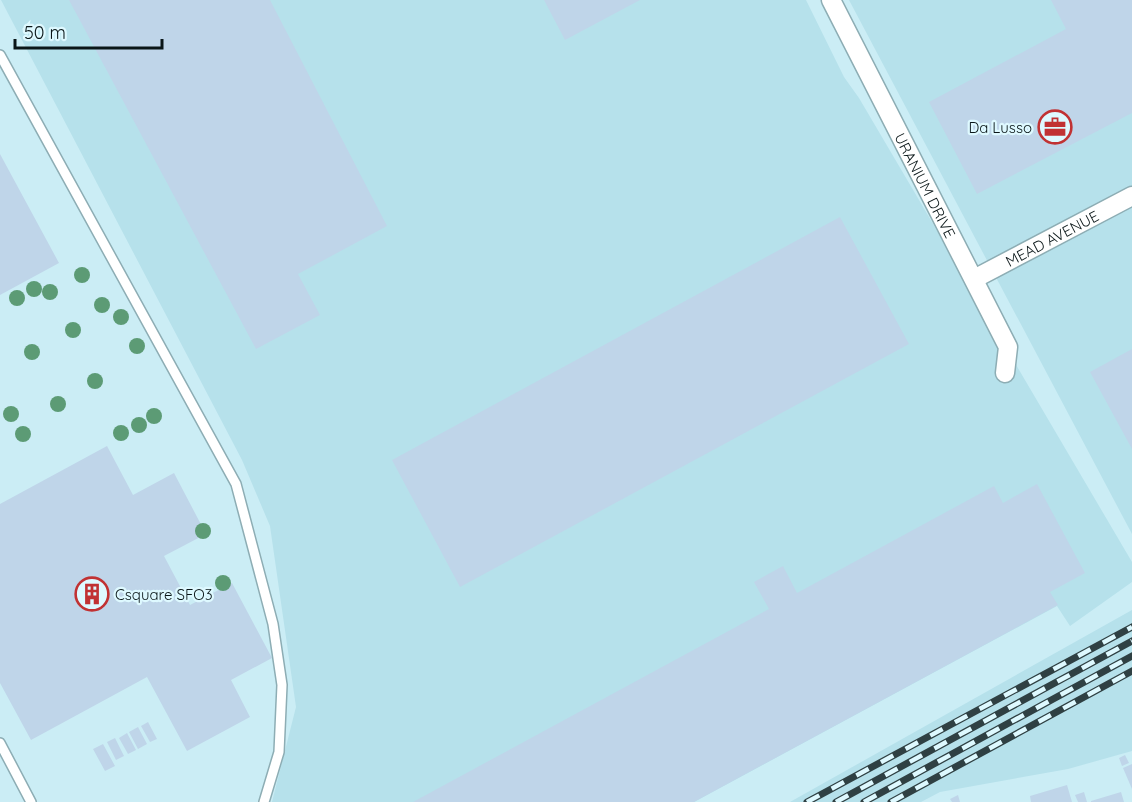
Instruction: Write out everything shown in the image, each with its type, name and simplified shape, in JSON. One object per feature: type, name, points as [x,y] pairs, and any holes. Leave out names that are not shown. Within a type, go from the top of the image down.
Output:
[{"type":"street","name":"URANIUM DRIVE","points":[[831,0],[1008,347],[1005,373]]},
{"type":"street","name":"MEAD AVENUE","points":[[974,279],[1132,196]]},
{"type":"lane","points":[[0,55],[236,484],[273,624],[282,685],[279,752],[264,802]]},
{"type":"lane","points":[[0,743],[31,802]]},
{"type":"shaded area","points":[[1,0],[806,0],[844,77],[859,98],[1132,562],[1132,582],[1070,626],[1057,606],[694,802],[272,802],[296,707],[270,526],[242,460]]},
{"type":"shaded area","points":[[849,0],[1132,0],[1132,534]]},
{"type":"shaded area","points":[[1132,610],[1132,751],[1068,769],[940,792],[921,802],[790,802]]},
{"type":"building","points":[[69,0],[270,0],[387,226],[298,274],[320,315],[256,349]]},
{"type":"building","points":[[544,0],[640,0],[565,40]]},
{"type":"building","points":[[1051,0],[1132,0],[1132,113],[977,194],[929,102],[1066,29]]},
{"type":"building","points":[[0,154],[59,263],[0,295]]},
{"type":"building","points":[[840,217],[909,344],[460,587],[392,460]]},
{"type":"building","points":[[1132,349],[1132,449],[1090,372]]},
{"type":"building","name":"Csquare SFO3","points":[[107,446],[133,495],[174,473],[206,534],[164,556],[190,605],[232,583],[272,658],[231,680],[250,717],[187,751],[147,677],[31,740],[0,683],[0,504]]},
{"type":"building","points":[[1037,484],[1085,573],[1050,592],[1058,605],[694,802],[413,802],[769,609],[754,582],[783,566],[797,593],[994,486],[1003,503]]},
{"type":"building","points":[[148,722],[157,739],[150,742],[141,726]]},
{"type":"building","points":[[138,727],[147,744],[138,749],[129,732]]},
{"type":"building","points":[[127,733],[136,750],[128,754],[119,738]]},
{"type":"building","points":[[115,738],[124,756],[116,760],[107,742]]},
{"type":"building","points":[[103,744],[115,766],[105,771],[93,749]]},
{"type":"building","points":[[1125,755],[1129,763],[1122,766],[1119,758]]},
{"type":"building","points":[[1132,764],[1132,789],[1123,768]]},
{"type":"building","points":[[1067,785],[1072,802],[1031,802],[1030,796]]},
{"type":"building","points":[[1084,792],[1087,802],[1078,802],[1075,795]]},
{"type":"building","points":[[1121,792],[1124,802],[1091,802],[1091,801]]},
{"type":"building","points":[[958,795],[960,802],[952,802],[950,799]]},
{"type":"railway","points":[[807,802],[1132,627]]},
{"type":"railway","points":[[836,802],[1132,641]]},
{"type":"railway","points":[[864,802],[1132,656]]},
{"type":"railway","points":[[891,802],[1132,671]]},
{"type":"place","name":"Da Lusso","points":[[1055,127]]},
{"type":"place","name":"Csquare SFO3","points":[[92,594]]}]
